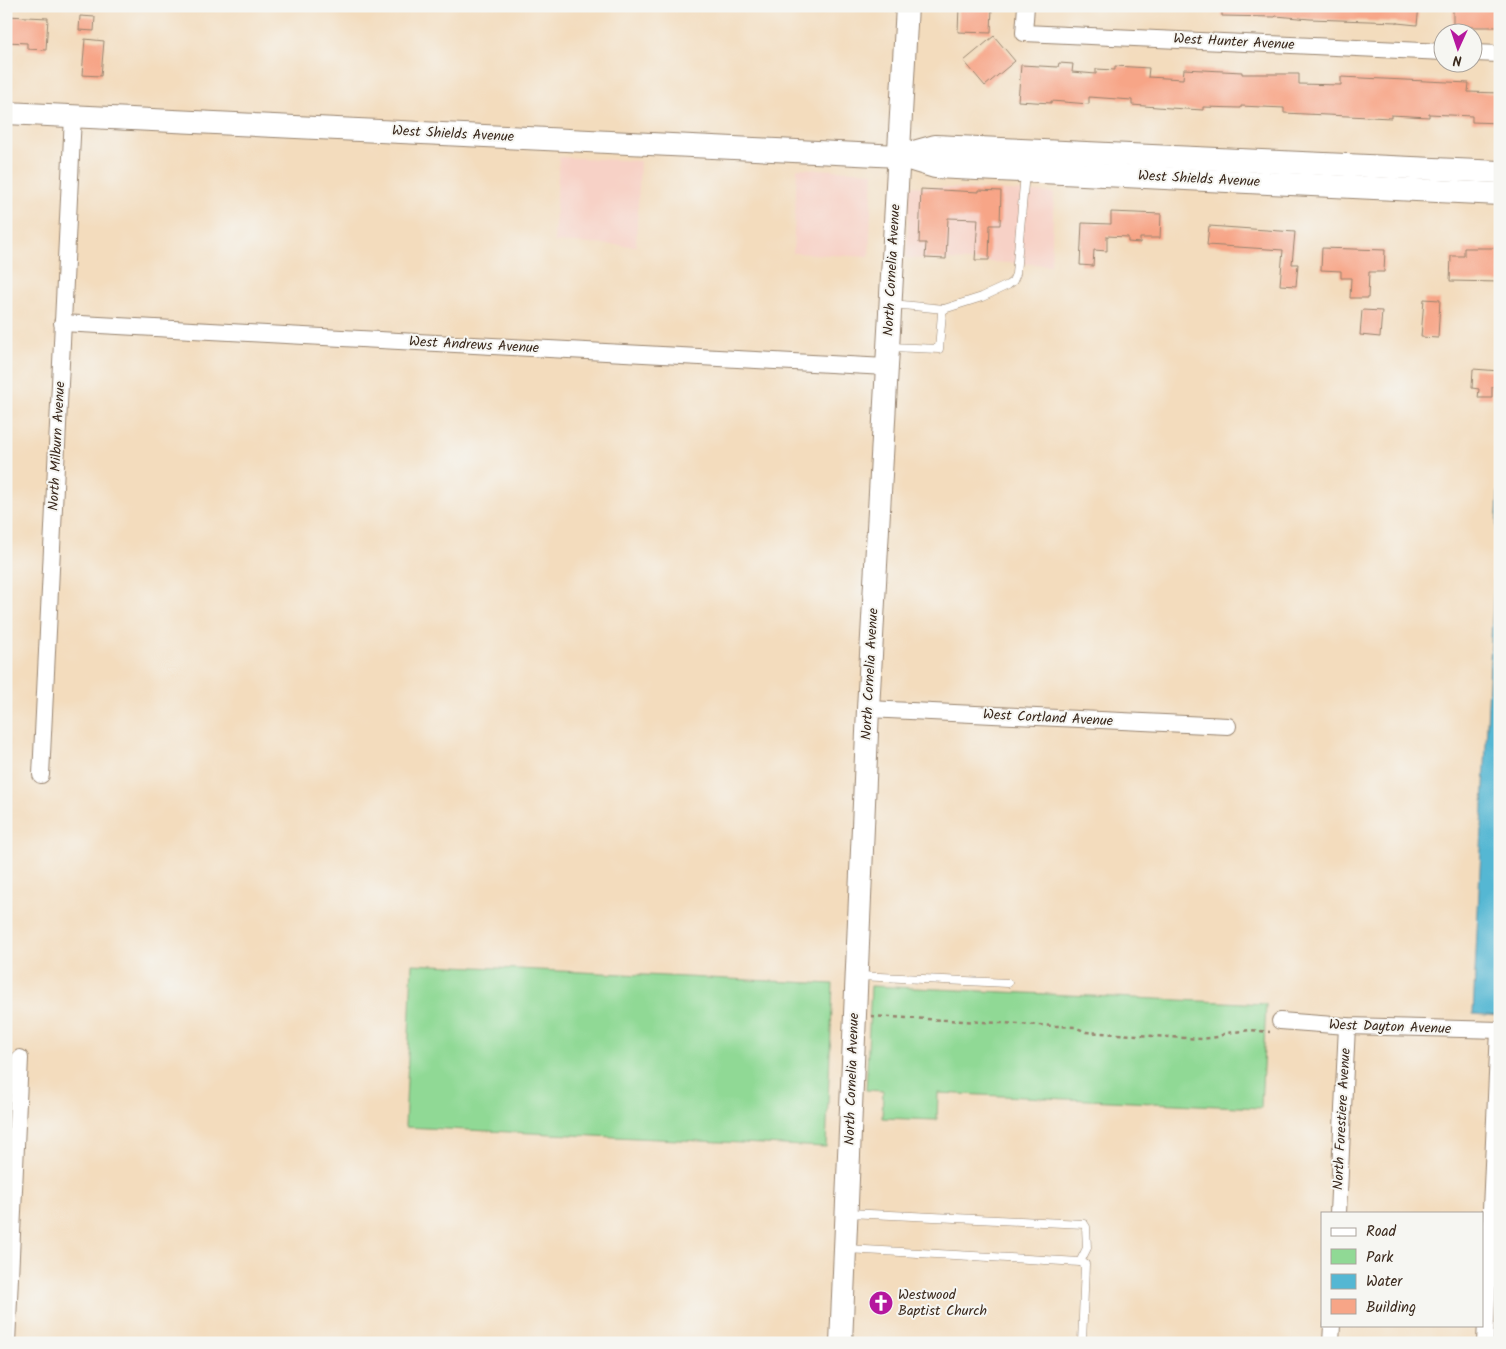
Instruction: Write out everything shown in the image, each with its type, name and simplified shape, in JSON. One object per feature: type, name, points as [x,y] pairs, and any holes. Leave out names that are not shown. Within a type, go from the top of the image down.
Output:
[{"type":"street","name":"North Cornelia Avenue","points":[[841,1343],[868,709],[907,6]]},
{"type":"street","name":"West Hunter Avenue","points":[[1026,6],[1024,33],[1434,52]]},
{"type":"street","points":[[1484,53],[1500,54]]},
{"type":"street","name":"West Shields Avenue","points":[[6,113],[899,156],[935,167],[1500,194]]},
{"type":"street","name":"North Milburn Avenue","points":[[42,776],[73,116]]},
{"type":"street","name":"West Shields Avenue","points":[[899,156],[935,146],[1500,172]]},
{"type":"street","name":"West Andrews Avenue","points":[[62,323],[887,357]]},
{"type":"street","name":"West Cortland Avenue","points":[[868,709],[1228,726]]},
{"type":"street","name":"West Dayton Avenue","points":[[1280,1021],[1346,1026],[1499,1030]]},
{"type":"street","name":"North Forestiere Avenue","points":[[1338,1212],[1346,1026]]},
{"type":"street","points":[[1485,1343],[1499,1030]]},
{"type":"street","points":[[7,1343],[12,1114],[20,1058]]},
{"type":"street","points":[[1332,1326],[1332,1343]]},
{"type":"lane","points":[[890,303],[944,309],[982,297],[1013,281],[1016,274],[1025,171]]},
{"type":"lane","points":[[887,357],[939,349],[944,309]]},
{"type":"lane","points":[[856,976],[1008,983]]},
{"type":"lane","points":[[846,1213],[1084,1224],[1086,1227],[1087,1248],[1080,1262]]},
{"type":"lane","points":[[845,1249],[1080,1262],[1085,1264],[1082,1343]]},
{"type":"path","points":[[855,1015],[1042,1024],[1075,1027],[1086,1032],[1202,1039],[1218,1038],[1226,1033],[1250,1030],[1271,1032],[1280,1021]]},
{"type":"shaded area","points":[[559,157],[640,161],[636,246],[554,242]]},
{"type":"shaded area","points":[[797,168],[873,172],[869,257],[793,253]]},
{"type":"shaded area","points":[[910,186],[1054,193],[1051,265],[906,258]]},
{"type":"green space","points":[[412,964],[833,984],[826,1147],[405,1127]]},
{"type":"green space","points":[[871,986],[1266,1004],[1261,1108],[938,1093],[937,1120],[882,1118],[883,1091],[866,1090]]},
{"type":"water","points":[[1500,456],[1500,1016],[1473,1014]]},
{"type":"building","points":[[959,6],[992,6],[991,33],[958,32]]},
{"type":"building","points":[[1222,6],[1419,6],[1417,25],[1397,22],[1276,16],[1222,16]]},
{"type":"building","points":[[1453,6],[1500,6],[1500,27],[1484,27],[1484,22],[1453,22]]},
{"type":"building","points":[[6,16],[48,18],[46,50],[27,49],[27,43],[6,42]]},
{"type":"building","points":[[80,16],[95,17],[94,31],[79,30]]},
{"type":"building","points":[[994,36],[1015,61],[985,86],[964,61]]},
{"type":"building","points":[[85,39],[104,41],[101,76],[82,75]]},
{"type":"building","points":[[1059,63],[1073,64],[1072,72],[1096,74],[1096,69],[1115,70],[1115,66],[1149,68],[1148,77],[1183,79],[1184,69],[1242,72],[1242,74],[1299,74],[1299,84],[1341,85],[1341,77],[1469,83],[1468,92],[1500,93],[1500,123],[1472,122],[1472,116],[1429,114],[1429,117],[1391,115],[1391,118],[1284,113],[1284,108],[1241,106],[1241,108],[1203,107],[1203,110],[1170,108],[1132,105],[1132,100],[1089,97],[1089,104],[1018,101],[1021,65],[1058,67]]},
{"type":"building","points":[[921,189],[979,192],[979,190],[1001,191],[1000,225],[990,225],[989,260],[975,260],[978,219],[948,218],[946,259],[925,258],[926,243],[919,243]]},
{"type":"building","points":[[1111,212],[1161,214],[1160,238],[1140,238],[1140,243],[1128,242],[1128,237],[1107,236],[1107,251],[1094,250],[1093,266],[1080,265],[1082,223],[1111,224]]},
{"type":"building","points":[[1209,226],[1295,232],[1292,264],[1298,264],[1296,286],[1280,285],[1283,250],[1207,245]]},
{"type":"building","points":[[1322,248],[1385,250],[1384,272],[1369,272],[1368,298],[1350,298],[1351,278],[1341,278],[1341,271],[1321,270]]},
{"type":"building","points":[[1464,248],[1500,248],[1500,282],[1450,281],[1451,256],[1464,256]]},
{"type":"building","points":[[1424,299],[1440,300],[1438,338],[1421,337]]},
{"type":"building","points":[[1362,310],[1382,311],[1380,337],[1360,335]]},
{"type":"building","points":[[1473,369],[1500,371],[1499,387],[1492,387],[1492,398],[1478,398],[1479,389],[1472,388]]},
{"type":"place","name":"Westwood Baptist Church","points":[[881,1303]]}]
